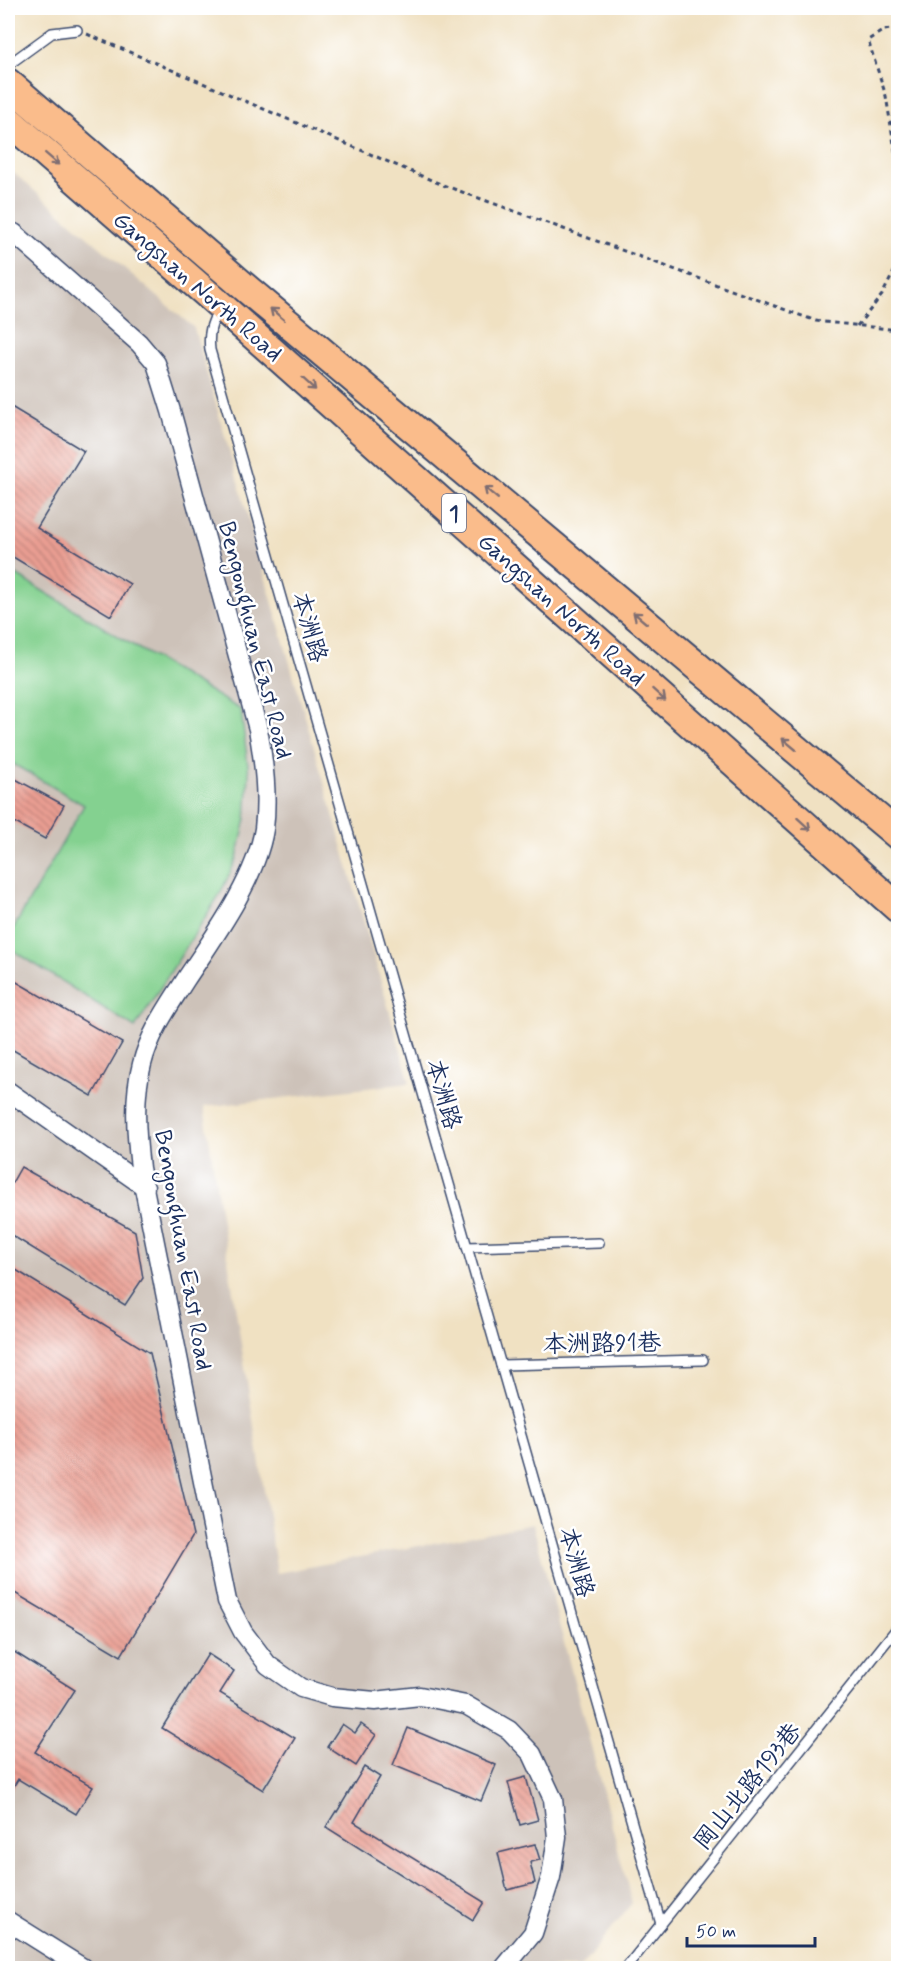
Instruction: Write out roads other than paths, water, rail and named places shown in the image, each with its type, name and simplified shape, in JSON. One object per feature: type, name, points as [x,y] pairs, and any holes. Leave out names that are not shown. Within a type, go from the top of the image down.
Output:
[{"type":"main road","name":"Gangshan North Road","points":[[8,79],[231,295],[898,908]]},
{"type":"main road","name":"Gangshan North Road","points":[[8,120],[231,295],[898,835]]},
{"type":"street","name":"Bengonghuan East Road","points":[[15,233],[140,344],[156,363],[255,718],[264,765],[266,800],[263,831],[256,856],[237,901],[155,1028],[142,1063],[136,1096],[140,1168],[227,1600],[243,1632],[268,1665],[301,1688],[332,1697],[375,1701],[420,1696],[466,1705],[509,1730],[532,1754],[553,1799],[557,1837],[551,1877],[533,1934],[504,1968]]},
{"type":"street","points":[[8,1092],[145,1187]]},
{"type":"street","points":[[8,1921],[83,1968]]},
{"type":"lane","points":[[8,79],[52,33],[77,30]]},
{"type":"lane","name":"本洲路","points":[[231,295],[210,324],[208,337],[210,350],[661,1924]]},
{"type":"lane","points":[[467,1247],[599,1244]]},
{"type":"lane","name":"本洲路91巷","points":[[501,1365],[703,1360]]},
{"type":"lane","name":"岡山北路193巷","points":[[626,1968],[898,1628]]}]
